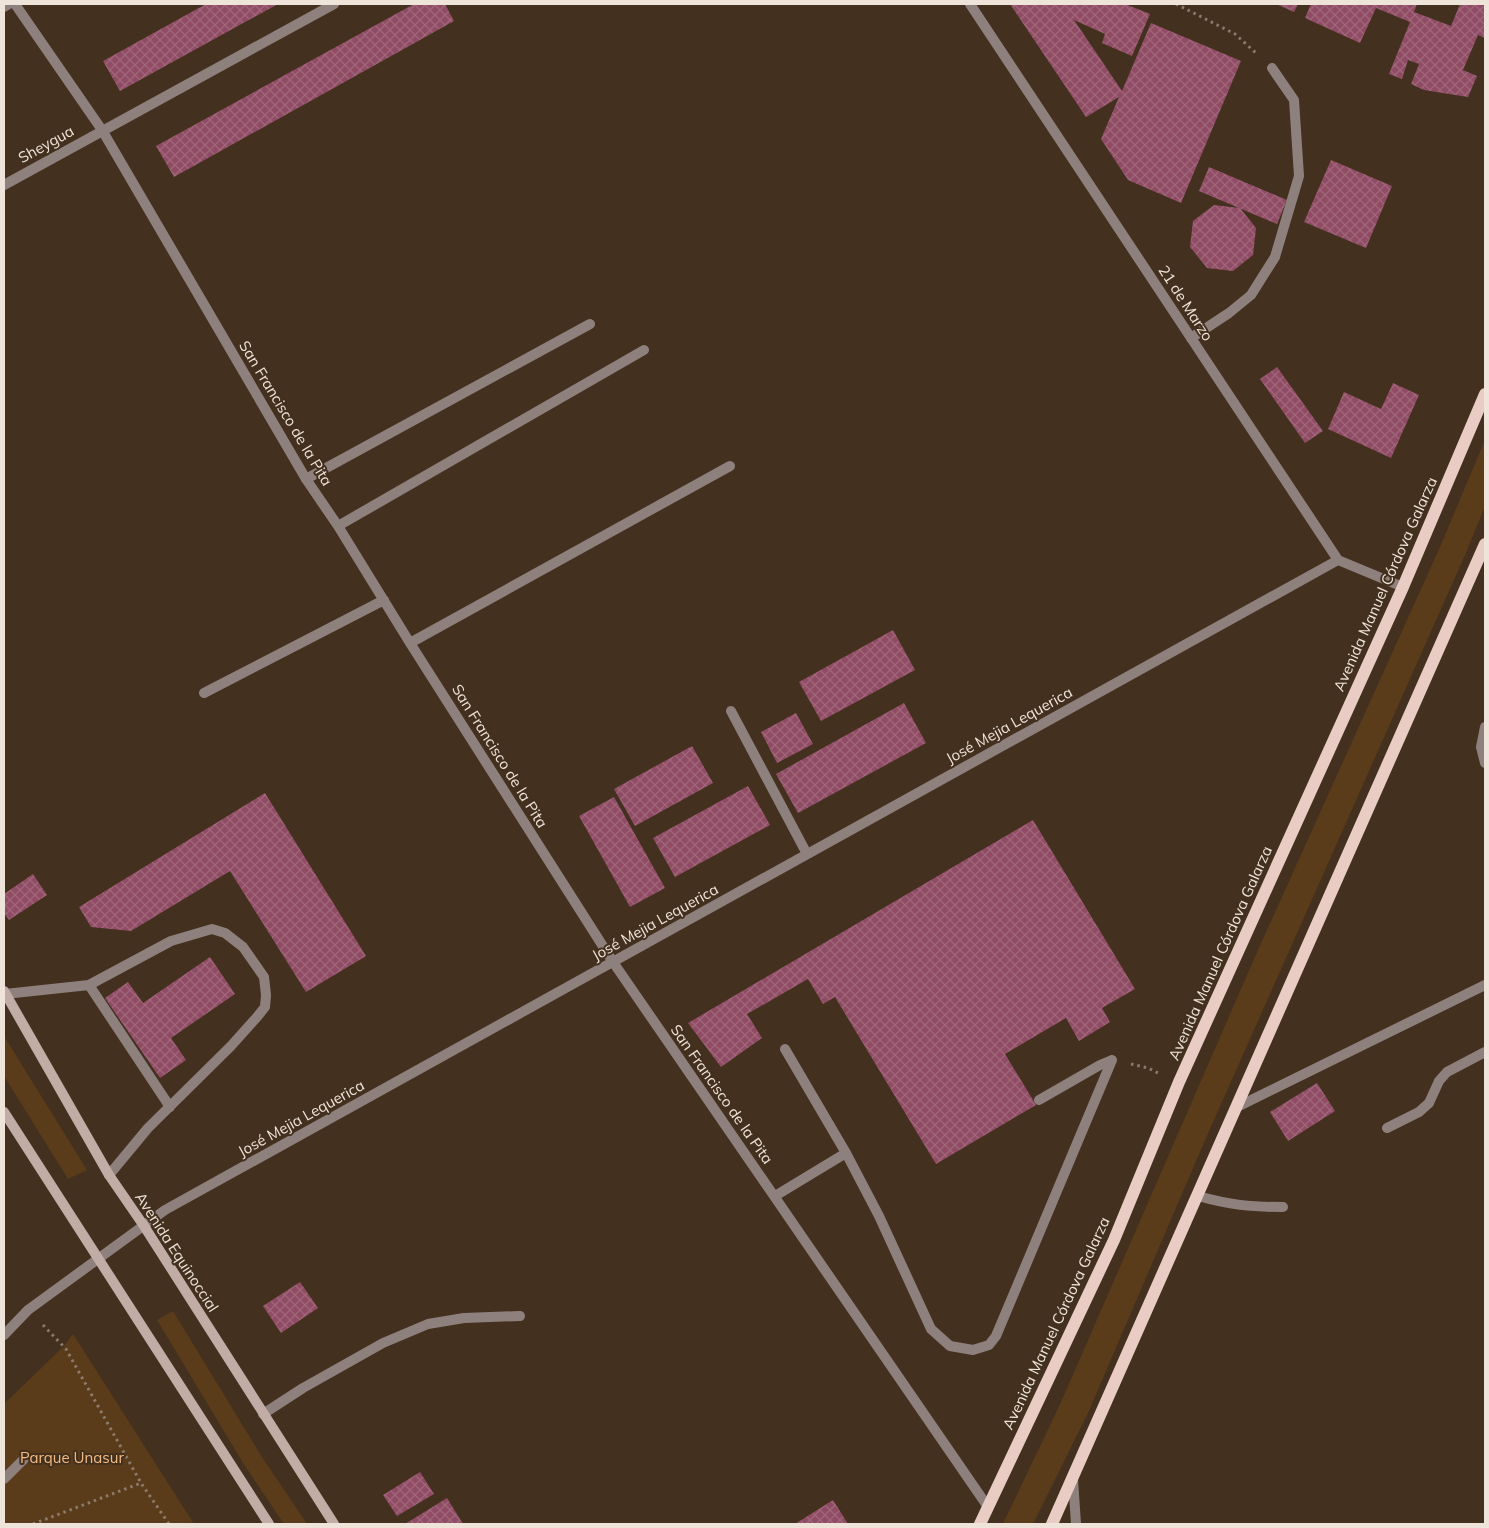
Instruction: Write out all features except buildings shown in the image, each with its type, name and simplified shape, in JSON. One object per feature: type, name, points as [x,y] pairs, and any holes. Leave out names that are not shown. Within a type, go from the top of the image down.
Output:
[{"type":"main road","name":"Avenida Manuel Córdova Galarza","points":[[980,1524],[1114,1240],[1179,1082],[1403,587],[1485,394]]},
{"type":"main road","points":[[1052,1524],[1485,544]]},
{"type":"main road","name":"Avenida Equinoccial","points":[[5,993],[109,1175],[144,1226],[334,1524]]},
{"type":"main road","points":[[4,1112],[269,1524]]},
{"type":"street","points":[[4,7],[10,4]]},
{"type":"street","name":"San Francisco de la Pita","points":[[15,4],[102,130],[306,479],[338,526],[613,962],[988,1507]]},
{"type":"street","name":"Sheygua","points":[[4,185],[334,4]]},
{"type":"street","name":"21 de Marzo","points":[[970,4],[1338,560]]},
{"type":"street","points":[[1191,338],[1229,313],[1251,295],[1275,257],[1299,176],[1294,100],[1272,68]]},
{"type":"street","points":[[306,479],[590,324]]},
{"type":"street","points":[[338,526],[644,350]]},
{"type":"street","points":[[410,642],[730,466]]},
{"type":"street","points":[[1338,560],[1403,587]]},
{"type":"street","name":"José Mejia Lequerica","points":[[4,1335],[28,1310],[165,1210],[1338,560]]},
{"type":"street","points":[[204,693],[384,600]]},
{"type":"street","points":[[731,711],[807,854]]},
{"type":"street","points":[[1485,727],[1481,747],[1485,763]]},
{"type":"street","points":[[5,993],[89,985],[171,941],[212,929],[225,933],[243,947],[264,977],[265,1007],[231,1046],[148,1128],[109,1175]]},
{"type":"street","points":[[89,985],[170,1107]]},
{"type":"street","points":[[1237,1107],[1485,985]]},
{"type":"street","points":[[785,1049],[846,1153],[879,1216],[931,1330],[950,1346],[973,1350],[988,1345],[996,1336],[1112,1060]]},
{"type":"street","points":[[1387,1128],[1419,1112],[1429,1103],[1439,1081],[1447,1072],[1485,1052]]},
{"type":"street","points":[[1039,1100],[1112,1060]]},
{"type":"street","points":[[775,1196],[846,1153]]},
{"type":"street","points":[[1198,1196],[1229,1205],[1283,1207]]},
{"type":"street","points":[[263,1414],[303,1388],[383,1343],[428,1324],[464,1318],[520,1316]]},
{"type":"street","points":[[4,1479],[24,1459]]},
{"type":"street","points":[[1073,1479],[1076,1524]]},
{"type":"path","points":[[1176,4],[1236,34],[1272,68]]},
{"type":"path","points":[[1112,1060],[1148,1068],[1179,1082]]},
{"type":"path","points":[[28,1310],[64,1346],[142,1483],[169,1524]]},
{"type":"path","points":[[33,1524],[142,1483]]},
{"type":"green space","points":[[1485,440],[1485,506],[1206,1138],[1088,1413],[1033,1524],[1003,1524],[1062,1400],[1258,950],[1440,547]]},
{"type":"green space","points":[[4,1036],[87,1170],[68,1179],[4,1076]]},
{"type":"green space","points":[[173,1311],[262,1457],[307,1524],[284,1524],[245,1466],[157,1320]]},
{"type":"green space","name":"Parque Unasur","points":[[73,1334],[194,1524],[4,1524],[4,1404],[64,1346]]}]
